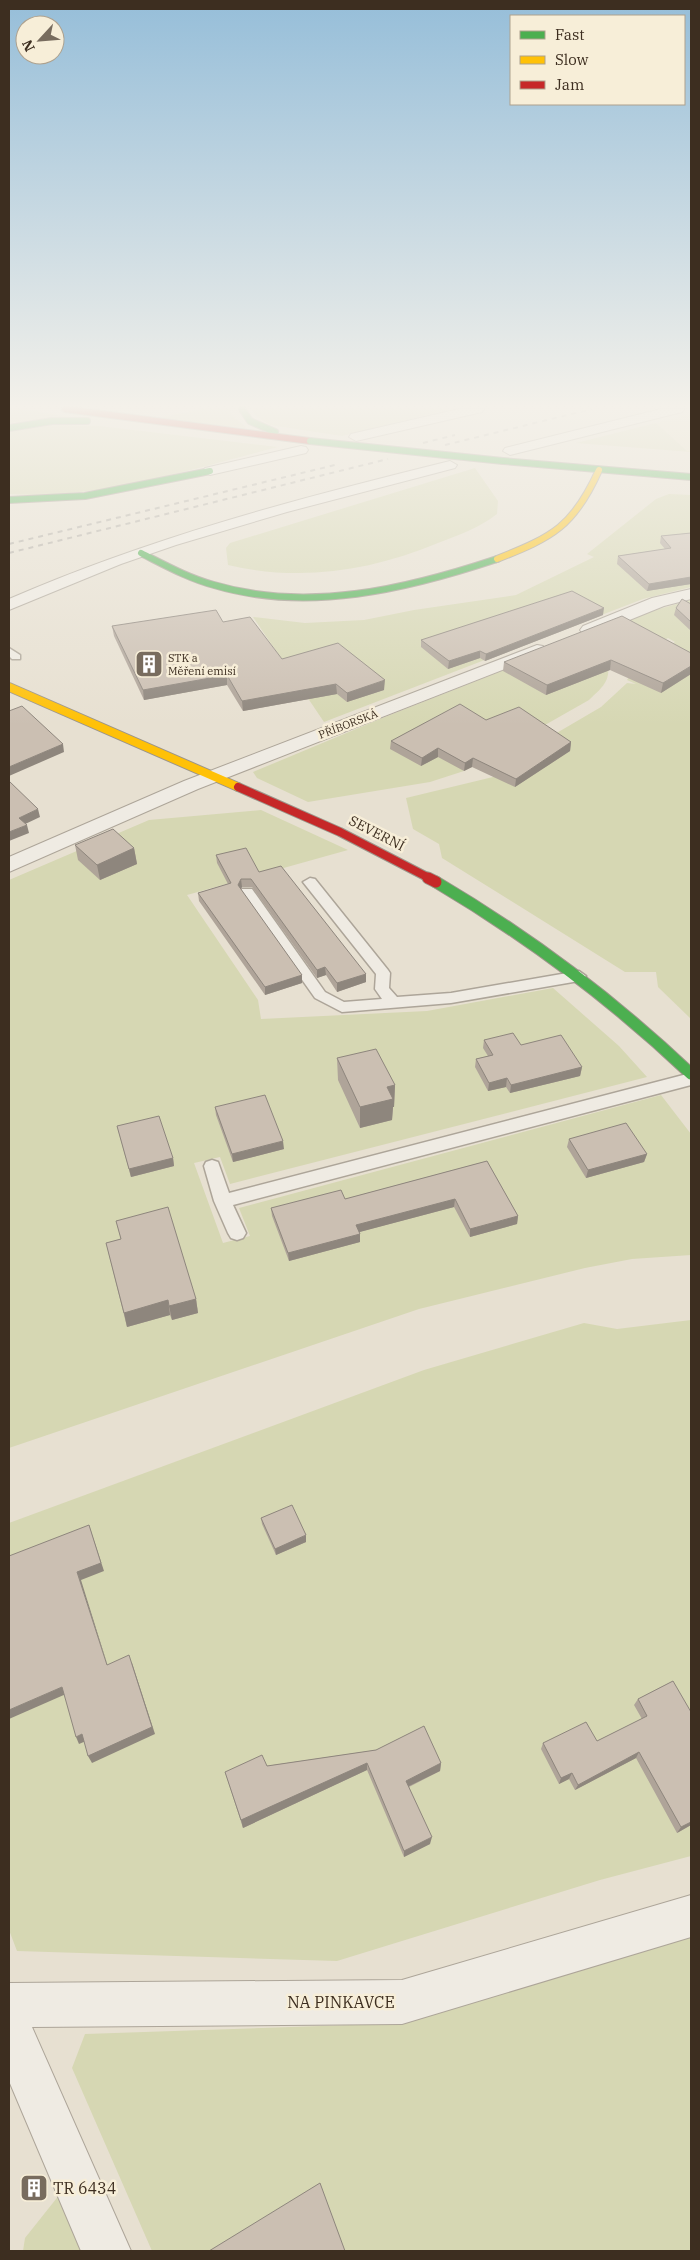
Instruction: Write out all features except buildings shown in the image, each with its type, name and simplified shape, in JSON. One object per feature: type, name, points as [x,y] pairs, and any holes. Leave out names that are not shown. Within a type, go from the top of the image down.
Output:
[{"type":"main road","points":[[141,554],[177,571],[236,591],[298,596],[358,592],[440,577],[507,555],[560,529],[575,514]]},
{"type":"main road","name":"SEVERNÍ","points":[[9,687],[317,821],[410,867],[490,914],[579,976],[633,1017],[691,1074]]},
{"type":"street","points":[[9,606],[88,572],[230,524],[266,514]]},
{"type":"street","points":[[573,636],[658,602],[691,594]]},
{"type":"street","name":"PŘÍBORSKÁ","points":[[9,865],[191,785],[554,644]]},
{"type":"street","name":"NA PINKAVCE","points":[[9,2005],[402,2002],[691,1916]]},
{"type":"street","points":[[9,2028],[106,2251]]},
{"type":"lane","points":[[310,882],[383,973],[382,989],[393,1002]]},
{"type":"lane","points":[[247,892],[320,995],[342,1007],[451,998],[579,976]]},
{"type":"lane","points":[[223,1201],[691,1079]]},
{"type":"lane","points":[[212,1166],[223,1201],[237,1233]]},
{"type":"green space","points":[[323,514],[496,514],[476,527],[412,553],[387,561],[335,571],[282,573],[228,565],[226,548],[230,543]]},
{"type":"green space","points":[[637,514],[691,514],[691,587],[643,599],[324,722],[253,617],[305,623],[364,620],[414,610],[516,595],[594,557],[587,554]]},
{"type":"green space","points":[[691,600],[691,1019],[658,987],[656,972],[625,972],[442,858],[439,844],[413,829],[406,798],[493,777],[507,762],[601,707],[627,683],[636,684],[627,680],[634,669],[675,642],[668,638],[647,649],[587,638],[652,611]]},
{"type":"green space","points":[[572,643],[608,668],[607,678],[603,686],[589,700],[464,771],[430,782],[308,802],[257,778],[253,772],[380,719]]},
{"type":"green space","points":[[261,810],[348,850],[187,895],[258,1000],[261,1019],[427,1011],[553,988],[619,1046],[647,1077],[230,1184],[220,1157],[194,1163],[223,1243],[250,1236],[239,1208],[661,1095],[691,1134],[691,1255],[632,1259],[585,1268],[419,1309],[9,1448],[9,880],[149,820]]},
{"type":"green space","points":[[691,1320],[691,1856],[600,1880],[337,1961],[17,1951],[9,1930],[9,1523],[424,1370],[584,1323],[617,1329]]},
{"type":"green space","points":[[691,1927],[691,2251],[152,2251],[72,2068],[85,2034],[381,2024]]},
{"type":"green space","points":[[60,2194],[84,2251],[23,2251],[25,2238]]},
{"type":"railway","points":[[9,544],[131,514]]},
{"type":"railway","points":[[9,553],[164,514]]},
{"type":"traffic: fast","points":[[141,553],[203,582],[259,594],[293,597],[363,593],[398,587],[465,570],[497,559]]},
{"type":"traffic: fast","points":[[436,882],[505,924],[570,970],[632,1019],[691,1074]]},
{"type":"traffic: slow","points":[[497,559],[534,544],[548,536],[560,528],[574,514]]},
{"type":"traffic: slow","points":[[9,687],[238,787]]},
{"type":"traffic: jam","points":[[238,787],[340,832],[436,882]]},
{"type":"place","name":"STK a Měření emisí","points":[[149,664]]},
{"type":"place","name":"TR 6434","points":[[34,2188]]}]
